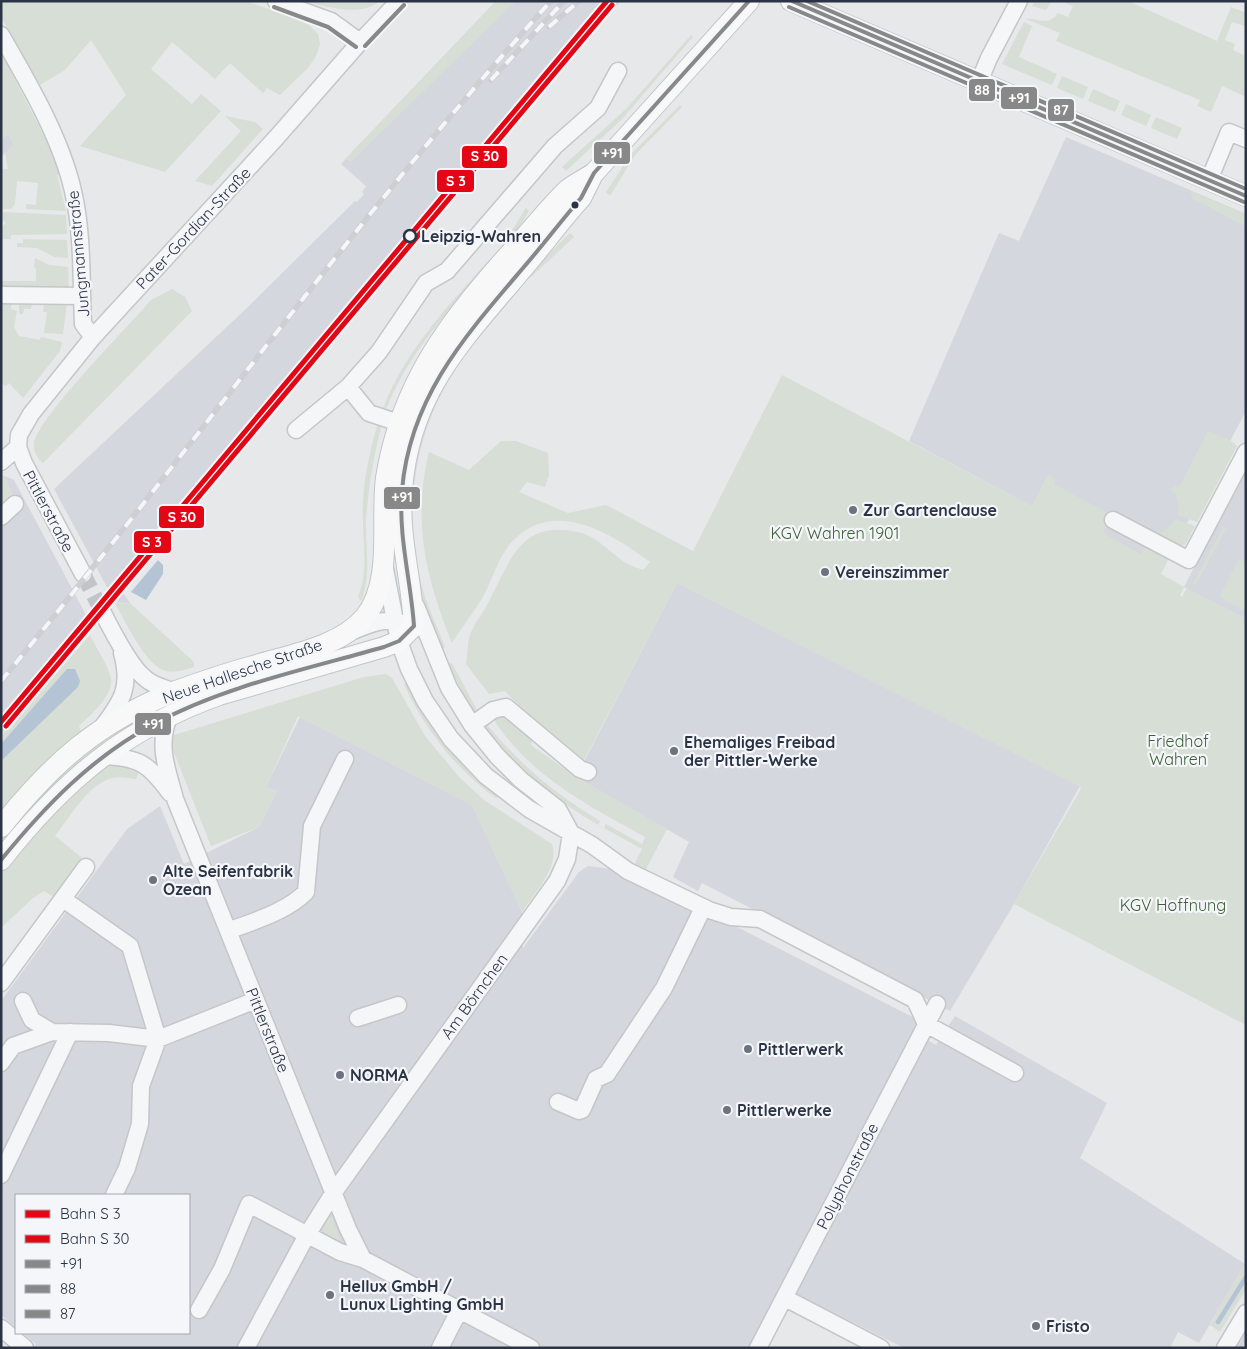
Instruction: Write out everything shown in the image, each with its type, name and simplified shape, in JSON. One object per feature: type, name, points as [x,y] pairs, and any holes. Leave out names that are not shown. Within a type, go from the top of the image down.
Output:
[{"type":"main road","points":[[399,642],[414,626],[412,597],[402,540],[402,489],[406,459],[416,422],[428,394],[456,347],[581,198],[594,173],[749,1]]},
{"type":"main road","points":[[790,1],[1246,196]]},
{"type":"main road","points":[[350,632],[368,612],[384,566],[384,496],[391,452],[399,423],[418,376],[457,314],[567,190],[594,173]]},
{"type":"main road","name":"Neue Hallesche Straße","points":[[1,827],[28,793],[65,756],[102,728],[137,708],[222,675],[314,647],[350,632]]},
{"type":"main road","name":"Neue Hallesche Straße","points":[[1,860],[59,794],[102,756],[147,727],[169,716],[228,693],[399,642]]},
{"type":"street","points":[[276,1],[331,21],[360,42]]},
{"type":"street","name":"Pater-Gordian-Straße","points":[[1,462],[18,447],[20,435],[31,414],[93,337],[276,138],[398,1]]},
{"type":"street","points":[[979,82],[988,58],[1019,1]]},
{"type":"street","name":"Jungmannstraße","points":[[1,35],[27,82],[57,144],[69,176],[76,204],[83,324],[93,337]]},
{"type":"street","points":[[296,430],[348,387],[379,352],[426,283],[447,271],[555,146],[598,108],[618,70]]},
{"type":"street","points":[[1209,180],[1229,132],[1246,139]]},
{"type":"street","points":[[1,295],[82,296]]},
{"type":"street","points":[[348,387],[369,413],[399,423]]},
{"type":"street","points":[[1,448],[18,447]]},
{"type":"street","name":"Pittlerstraße","points":[[18,447],[83,574]]},
{"type":"street","points":[[1113,520],[1188,560],[1246,452]]},
{"type":"street","points":[[1,517],[15,504]]},
{"type":"street","points":[[384,566],[399,642],[409,669],[426,701],[451,739],[486,776],[510,797],[592,845],[628,871],[703,908],[731,917],[760,919],[915,1000],[926,1024],[1015,1073]]},
{"type":"street","points":[[412,597],[450,688],[472,725],[497,756],[521,780],[558,809],[571,833]]},
{"type":"street","points":[[102,611],[120,646],[127,670],[127,682],[119,704],[102,728]]},
{"type":"street","points":[[350,632],[374,622],[394,620],[414,626],[429,640]]},
{"type":"street","points":[[120,646],[146,679],[175,692]]},
{"type":"street","points":[[472,725],[493,710],[506,707],[580,769],[588,772]]},
{"type":"street","name":"Pittlerstraße","points":[[169,716],[162,736],[161,748],[175,799],[363,1259]]},
{"type":"street","name":"Pittlerstraße","points":[[102,756],[125,757],[148,766],[175,799]]},
{"type":"street","points":[[228,932],[279,910],[299,899],[306,892],[312,826],[345,759]]},
{"type":"street","name":"Am Börnchen","points":[[246,1348],[307,1235],[334,1192],[557,881],[567,858],[571,833]]},
{"type":"street","points":[[1,983],[86,867]]},
{"type":"street","points":[[63,899],[130,946],[158,1039],[141,1086],[140,1124],[127,1168],[114,1194]]},
{"type":"street","points":[[558,1102],[579,1111],[582,1110],[596,1079],[607,1074],[664,988],[703,908]]},
{"type":"street","points":[[1,1063],[14,1046],[52,1032],[109,1033],[158,1039],[256,1000]]},
{"type":"street","points":[[24,1001],[32,1020],[52,1032]]},
{"type":"street","name":"Polyphonstraße","points":[[758,1348],[937,1004]]},
{"type":"street","points":[[358,1018],[398,1005]]},
{"type":"street","points":[[1,1175],[70,1032]]},
{"type":"street","points":[[199,1310],[222,1269],[248,1204],[340,1252],[363,1259],[524,1346]]},
{"type":"street","points":[[785,1298],[881,1348]]},
{"type":"street","points":[[440,1348],[460,1311]]},
{"type":"street","points":[[1225,1348],[1246,1313]]},
{"type":"street","points":[[1,1328],[25,1348]]},
{"type":"shaded area","points":[[496,1],[621,1],[396,262],[120,589],[131,604],[115,602],[54,489],[249,306],[355,201],[357,202],[364,194],[362,192],[366,186],[341,164]]},
{"type":"shaded area","points":[[1,118],[14,145],[1,157]]},
{"type":"shaded area","points":[[1066,137],[1246,214],[1246,411],[1160,574],[909,441],[999,233],[1019,241]]},
{"type":"shaded area","points":[[1246,468],[1246,619],[1184,587]]},
{"type":"shaded area","points":[[5,476],[14,480],[93,628],[1,734],[1,505],[12,494]]},
{"type":"shaded area","points":[[677,583],[1080,786],[1014,904],[950,1011],[702,883],[698,891],[673,877],[689,842],[576,777]]},
{"type":"shaded area","points":[[300,717],[472,805],[522,912],[523,948],[579,872],[588,866],[628,871],[926,1024],[920,1036],[936,1045],[955,1016],[1107,1103],[1080,1158],[1245,1264],[1199,1343],[1178,1332],[1170,1348],[904,1348],[789,1290],[758,1348],[33,1348],[36,1344],[23,1334],[190,1334],[190,1194],[15,1194],[15,1327],[1,1315],[1,1001],[127,829],[160,806],[184,864],[259,827],[277,791],[266,787]]},
{"type":"shaded area","points":[[1246,1328],[1246,1345],[1244,1348],[1234,1348]]},
{"type":"green space","points":[[1,1],[245,1],[287,15],[309,25],[318,34],[320,44],[316,56],[308,68],[280,95],[267,88],[263,93],[230,63],[215,79],[172,42],[151,69],[192,104],[201,94],[221,111],[165,172],[80,146],[126,95],[91,40],[65,70],[40,85],[1,17]]},
{"type":"green space","points":[[306,1],[379,1],[373,6],[354,10],[333,8]]},
{"type":"green space","points":[[496,1],[516,1],[351,162],[345,159]]},
{"type":"green space","points":[[1035,1],[1052,1],[1046,10],[1032,6]]},
{"type":"green space","points":[[1067,1],[1128,1],[1217,41],[1231,7],[1246,13],[1245,26],[1232,22],[1225,40],[1235,44],[1233,50],[1246,56],[1246,97],[1222,86],[1211,112],[1197,106],[1200,100],[1056,41],[1060,33],[1026,19],[1046,21],[1058,13],[1068,17],[1073,6],[1066,3]]},
{"type":"green space","points":[[1024,22],[1032,26],[1019,57],[1057,74],[1052,85],[1002,64]]},
{"type":"green space","points":[[691,35],[693,37],[622,119],[566,171],[562,167],[627,108]]},
{"type":"green space","points":[[1,52],[52,152],[61,175],[57,175],[66,211],[26,209],[26,204],[36,205],[38,183],[17,181],[15,204],[11,209],[1,209],[1,169],[8,169],[5,153],[14,145],[9,134],[1,141]]},
{"type":"green space","points":[[1062,76],[1088,87],[1083,99],[1057,88]]},
{"type":"green space","points":[[1093,89],[1120,101],[1115,112],[1088,101]]},
{"type":"green space","points":[[1126,104],[1151,115],[1146,126],[1121,115]]},
{"type":"green space","points":[[680,105],[682,107],[635,155],[610,196],[606,192],[632,153]]},
{"type":"green space","points":[[225,116],[255,122],[263,129],[212,186],[195,181],[241,131]]},
{"type":"green space","points":[[1156,117],[1182,128],[1177,139],[1151,128]]},
{"type":"green space","points":[[1190,191],[1246,214],[1246,227],[1193,199]]},
{"type":"green space","points":[[526,208],[529,211],[509,243],[499,251]]},
{"type":"green space","points":[[1,212],[66,215],[67,234],[11,235],[11,239],[1,239],[1,227],[6,223],[1,218]]},
{"type":"green space","points":[[570,233],[574,237],[531,277],[527,275]]},
{"type":"green space","points":[[23,239],[67,240],[68,258],[54,257],[37,248],[17,247],[17,243],[23,243]]},
{"type":"green space","points":[[35,258],[49,265],[68,267],[69,290],[1,291],[1,281],[36,281]]},
{"type":"green space","points":[[489,260],[492,263],[447,313],[420,348],[396,386],[387,407],[383,409],[403,367],[415,348],[443,312]]},
{"type":"green space","points":[[517,286],[520,289],[459,363],[439,399],[428,425],[420,452],[415,479],[413,535],[423,590],[445,647],[442,650],[425,611],[414,568],[410,488],[420,435],[449,371]]},
{"type":"green space","points":[[172,289],[185,297],[192,311],[43,463],[36,454],[34,443],[51,413],[86,371],[151,300]]},
{"type":"green space","points":[[1,299],[12,299],[11,309],[17,311],[14,327],[19,336],[40,340],[41,337],[62,342],[60,351],[23,398],[9,383],[6,386],[1,383]]},
{"type":"green space","points":[[19,299],[67,302],[63,334],[44,333],[47,312],[43,312],[44,304],[32,303],[31,309],[24,309],[23,314],[19,314]]},
{"type":"green space","points":[[782,375],[1032,506],[1048,474],[1056,479],[1054,484],[1112,515],[1103,533],[1141,554],[1145,545],[1169,558],[1161,574],[1184,587],[1180,595],[1182,597],[1187,588],[1246,619],[1246,1025],[1014,904],[1081,789],[1080,786],[677,583],[583,762],[539,729],[505,691],[489,694],[466,664],[469,638],[474,626],[487,606],[513,556],[521,545],[531,537],[544,531],[578,532],[591,537],[632,566],[643,570],[650,562],[621,542],[587,526],[551,521],[534,526],[518,536],[507,549],[498,563],[477,607],[452,643],[435,596],[424,549],[422,502],[429,452],[469,470],[501,441],[516,441],[548,453],[549,475],[545,487],[527,482],[519,492],[568,513],[606,505],[693,551]]},
{"type":"green space","points":[[378,423],[381,428],[368,497],[366,520],[367,571],[361,601],[358,597],[364,574],[364,494],[372,443]]},
{"type":"green space","points":[[1208,431],[1230,440],[1237,446],[1197,522],[1177,515],[1179,508],[1176,494],[1171,491],[1174,485],[1179,487]]},
{"type":"green space","points":[[1,475],[5,476],[12,494],[1,504]]},
{"type":"green space","points":[[1175,519],[1195,526],[1185,545],[1175,545],[1153,534],[1166,529]]},
{"type":"green space","points":[[1223,527],[1226,529],[1196,585],[1193,584]]},
{"type":"green space","points":[[1239,559],[1246,562],[1246,612],[1219,597]]},
{"type":"green space","points":[[115,603],[131,604],[194,662],[194,667],[170,672],[156,666],[142,650]]},
{"type":"green space","points":[[90,635],[110,673],[111,685],[109,692],[95,711],[79,726],[81,731],[22,789],[1,815],[1,736]]},
{"type":"green space","points":[[452,663],[479,714],[473,713],[448,664]]},
{"type":"green space","points":[[386,674],[392,678],[425,736],[459,777],[484,800],[552,844],[554,853],[549,871],[539,889],[522,912],[472,805],[298,716],[266,787],[277,791],[259,827],[211,846],[171,745],[174,735],[364,677]]},
{"type":"green space","points":[[408,683],[436,730],[458,758],[498,797],[496,798],[481,787],[442,747],[412,700],[404,684]]},
{"type":"green space","points":[[503,714],[533,737],[531,745],[576,777],[667,829],[645,871],[634,865],[642,849],[604,828],[606,824],[642,844],[645,837],[582,801],[542,773],[507,738],[493,718]]},
{"type":"green space","points":[[136,716],[139,722],[1,846],[2,836],[70,761]]},
{"type":"green space","points":[[485,722],[524,765],[552,788],[600,821],[598,825],[551,794],[523,770],[484,729]]},
{"type":"green space","points":[[116,765],[140,769],[136,779],[113,778],[96,786],[88,793],[55,836],[86,861],[57,899],[44,891],[33,898],[1,928],[1,873],[53,811],[107,766]]},
{"type":"green space","points":[[329,1217],[332,1218],[340,1239],[337,1241],[322,1232]]},
{"type":"green space","points":[[1246,1262],[1246,1289],[1220,1332],[1210,1325]]},
{"type":"water","points":[[158,560],[163,565],[163,574],[146,600],[131,592]]},
{"type":"water","points":[[67,669],[75,669],[80,681],[78,687],[1,761],[1,744]]},
{"type":"waterway","points":[[1218,1322],[1246,1277]]},
{"type":"tunnel","points":[[83,574],[102,611]]},
{"type":"tram line","points":[[1239,1348],[1246,1336]]},
{"type":"railway","points":[[1,681],[138,511],[340,252],[479,83],[551,1]]},
{"type":"railway","points":[[491,80],[564,1]]},
{"type":"railway","points":[[549,27],[579,1]]},
{"type":"transit line","points":[[1,722],[607,1]]},
{"type":"transit line","name":"+91","points":[[1,860],[52,802],[71,784],[90,767],[131,737],[181,711],[237,689],[384,647],[399,641],[414,626],[403,541],[402,490],[407,457],[416,426],[429,397],[461,344],[581,198],[594,173],[749,1]]},
{"type":"transit line","name":"+91","points":[[792,1],[1246,196]]},
{"type":"transit line","name":"87","points":[[807,1],[1246,189]]},
{"type":"transit line","name":"88","points":[[365,46],[404,5]]},
{"type":"transit line","points":[[6,726],[612,5]]},
{"type":"transit line","name":"88","points":[[274,7],[328,27],[356,47]]},
{"type":"transit line","name":"88","points":[[789,7],[1244,202]]},
{"type":"place","name":"Leipzig-Wahren","points":[[410,236]]},
{"type":"place","name":"Zur Gartenclause","points":[[853,510]]},
{"type":"place","name":"Vereinszimmer","points":[[825,572]]},
{"type":"place","name":"Ehemaliges Freibad der Pittler-Werke","points":[[674,751]]},
{"type":"place","name":"Alte Seifenfabrik Ozean","points":[[153,880]]},
{"type":"place","name":"Pittlerwerk","points":[[748,1049]]},
{"type":"place","name":"NORMA","points":[[340,1075]]},
{"type":"place","name":"Pittlerwerke","points":[[727,1110]]},
{"type":"place","name":"Hellux GmbH / Lunux Lighting GmbH","points":[[330,1295]]},
{"type":"place","name":"Fristo","points":[[1036,1326]]},
{"type":"park label","name":"KGV Wahren 1901","points":[[835,533]]},
{"type":"park label","name":"Friedhof Wahren","points":[[1178,750]]},
{"type":"park label","name":"KGV Hoffnung","points":[[1173,905]]}]
